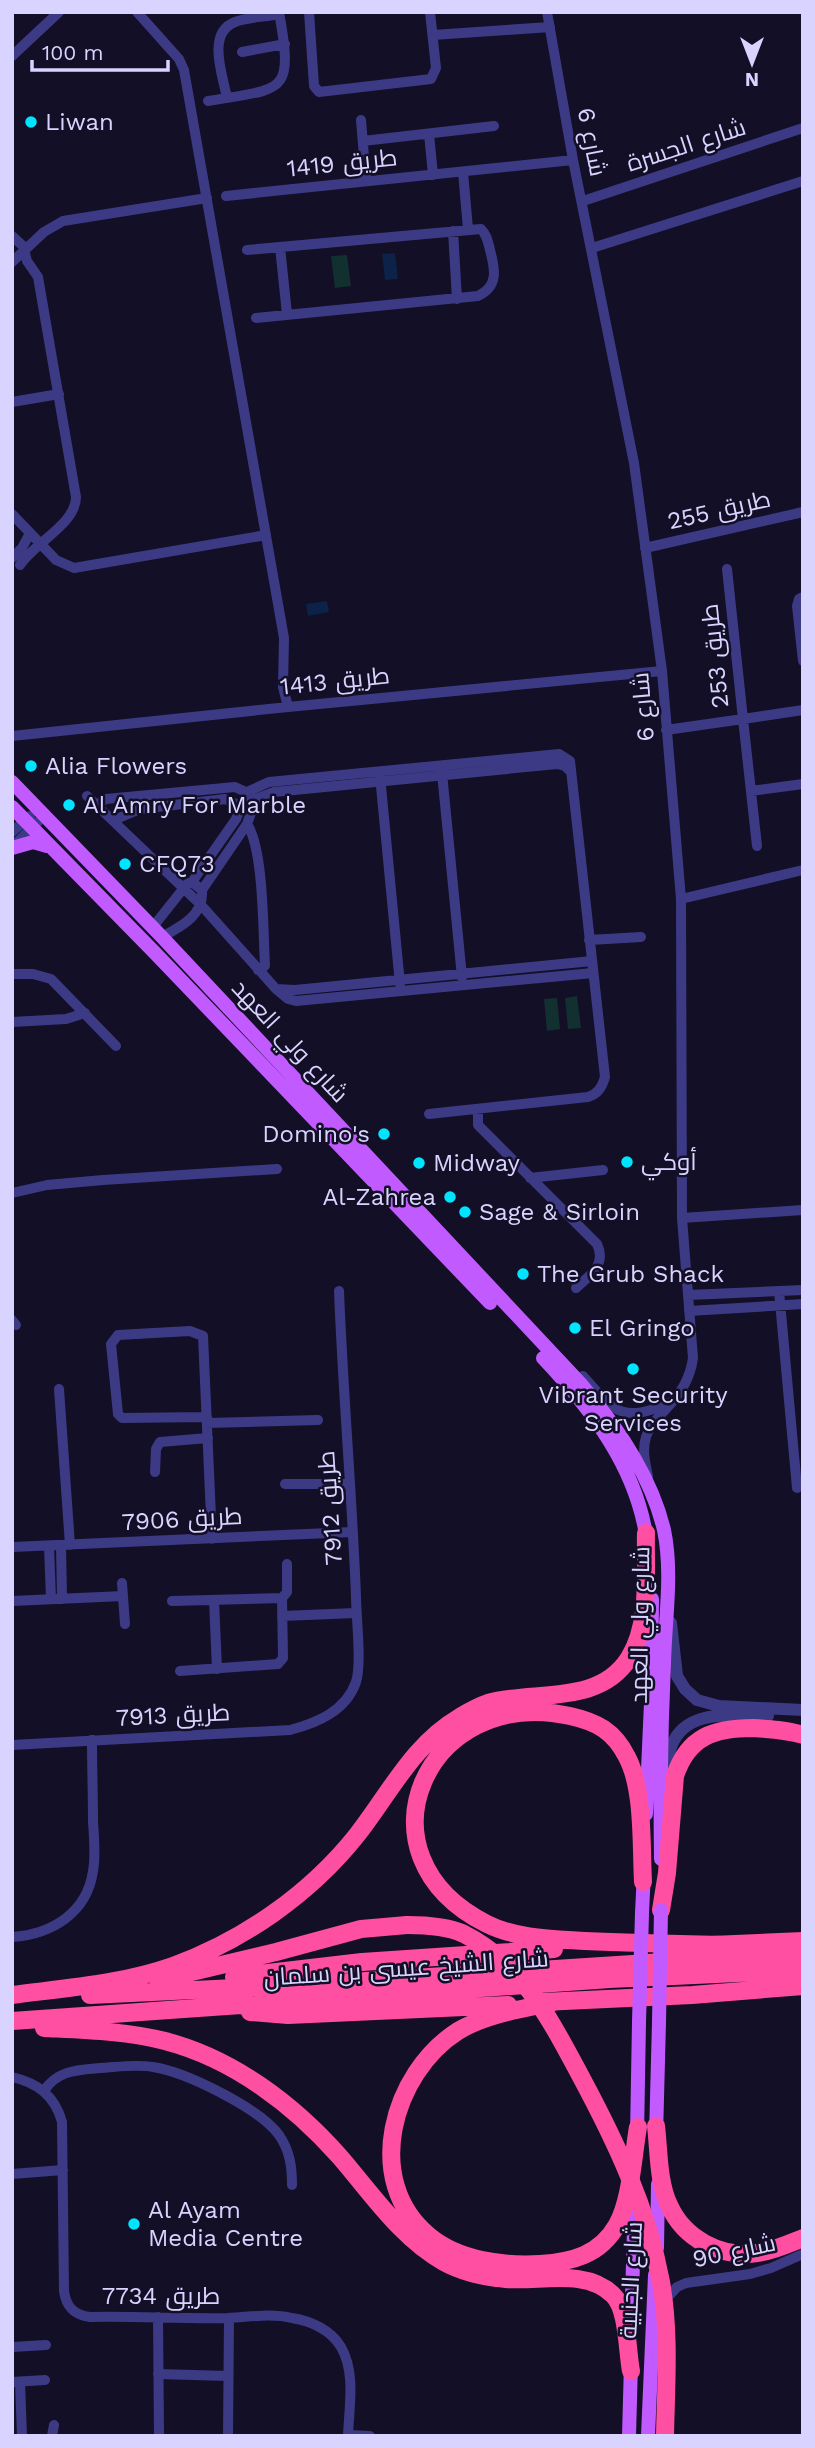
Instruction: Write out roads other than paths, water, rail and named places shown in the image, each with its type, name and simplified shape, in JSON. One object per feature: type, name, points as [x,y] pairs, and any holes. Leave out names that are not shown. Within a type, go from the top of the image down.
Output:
[{"type":"highway","points":[[12,1997],[127,1978],[173,1966],[230,1939],[277,1912],[322,1874],[356,1836],[408,1762],[434,1735],[452,1722],[488,1703],[583,1690],[611,1677],[629,1658],[642,1622],[646,1533]]},
{"type":"highway","points":[[643,1882],[636,1776],[626,1755],[611,1734],[591,1720],[558,1713],[501,1715],[470,1727],[449,1743],[429,1769],[418,1795],[414,1826],[420,1855],[431,1879],[449,1900],[488,1925],[534,1938],[723,1945]]},
{"type":"highway","points":[[661,1910],[667,1873],[675,1776],[679,1762],[694,1744],[713,1732],[729,1728],[791,1731],[803,1735]]},
{"type":"highway","points":[[83,1995],[223,1966],[361,1929],[407,1924],[435,1927],[462,1933],[486,1949],[509,1967],[546,2013],[607,2126],[640,2203],[661,2283],[668,2337],[665,2436]]},
{"type":"highway","points":[[114,1994],[400,1959],[539,1950],[803,1941]]},
{"type":"highway","name":"شارع الشيخ عيسى بن سلمان","points":[[12,1997],[320,1984],[803,1953]]},
{"type":"highway","name":"شارع الشيخ عيسى بن سلمان","points":[[12,2021],[610,1979],[803,1970]]},
{"type":"highway","points":[[187,2007],[288,2015],[692,1995],[803,1986]]},
{"type":"highway","points":[[692,1995],[770,1995],[803,1998]]},
{"type":"highway","points":[[554,2002],[491,2017],[460,2030],[429,2056],[416,2071],[405,2089],[394,2119],[391,2152],[396,2185],[408,2213],[429,2236],[454,2252],[488,2261],[566,2263],[592,2252],[606,2240],[617,2225],[624,2208],[638,2127]]},
{"type":"highway","points":[[12,2027],[130,2034],[167,2042],[215,2060],[251,2080],[303,2118],[397,2223],[421,2246],[445,2263],[476,2274],[507,2279],[583,2280],[613,2294],[623,2315],[631,2371]]},
{"type":"highway","points":[[656,2126],[667,2204],[677,2221],[692,2236],[710,2247],[729,2253],[756,2253],[803,2238]]},
{"type":"main road","name":"شارع ولي العهد","points":[[12,782],[563,1365],[608,1417],[641,1470],[664,1531],[668,1563],[660,1741],[661,1910],[656,2126]]},
{"type":"main road","name":"شارع ولي العهد","points":[[12,807],[572,1390],[610,1440],[628,1474],[642,1511],[652,1601],[638,2127]]},
{"type":"main road","points":[[12,847],[33,842],[50,847]]},
{"type":"main road","points":[[85,882],[113,902],[149,935],[157,933]]},
{"type":"main road","name":"شارع الجنبية","points":[[648,2436],[651,2323],[658,2227],[656,2126]]},
{"type":"main road","name":"شارع الجنبية","points":[[629,2436],[632,2251],[638,2127]]},
{"type":"street","points":[[12,56],[59,12]]},
{"type":"street","points":[[137,12],[183,66],[284,638],[283,687],[288,707]]},
{"type":"street","points":[[309,12],[314,86],[319,92],[431,79],[436,68],[430,12]]},
{"type":"street","name":"شارع 6","points":[[547,12],[573,160],[634,463],[662,671],[681,899],[682,1218],[693,1346],[691,1374],[646,1436],[645,1461],[655,1502]]},
{"type":"street","points":[[208,101],[227,98],[260,92],[271,89],[280,81],[286,70],[285,44],[279,13],[236,22],[227,26],[220,34],[218,46],[227,98]]},
{"type":"street","points":[[433,36],[550,27]]},
{"type":"street","points":[[242,52],[285,44]]},
{"type":"street","points":[[361,120],[366,181]]},
{"type":"street","points":[[363,141],[494,126]]},
{"type":"street","name":"شارع الجسرة","points":[[583,201],[803,128]]},
{"type":"street","points":[[429,134],[433,175]]},
{"type":"street","name":"طريق 1419","points":[[226,196],[573,160]]},
{"type":"street","points":[[463,172],[468,229]]},
{"type":"street","points":[[592,248],[803,181]]},
{"type":"street","points":[[17,255],[44,232],[63,221],[207,198]]},
{"type":"street","points":[[247,250],[468,229],[484,231],[495,275],[491,286],[483,293],[457,299],[256,318]]},
{"type":"street","points":[[453,231],[457,299]]},
{"type":"street","points":[[12,236],[17,255],[27,261],[38,277],[76,503],[71,514],[15,565]]},
{"type":"street","points":[[280,247],[287,314]]},
{"type":"street","points":[[12,402],[59,394]]},
{"type":"street","name":"طريق 255","points":[[645,548],[803,512]]},
{"type":"street","points":[[12,514],[61,564],[74,568],[266,536]]},
{"type":"street","points":[[15,565],[30,533]]},
{"type":"street","points":[[15,565],[49,553]]},
{"type":"street","name":"طريق 253","points":[[727,569],[743,719],[803,710]]},
{"type":"street","points":[[803,597],[797,602],[803,661]]},
{"type":"street","name":"طريق 1413","points":[[12,736],[662,671]]},
{"type":"street","points":[[666,730],[743,719],[757,846]]},
{"type":"street","points":[[157,933],[194,916],[201,905],[202,890],[247,824],[256,799],[274,792],[380,777],[557,764],[565,766],[571,772],[604,1077],[601,1089],[588,1097],[429,1114]]},
{"type":"street","points":[[442,771],[462,985]]},
{"type":"street","points":[[157,933],[187,885],[236,819],[247,792],[269,782],[380,777]]},
{"type":"street","points":[[380,777],[401,991]]},
{"type":"street","points":[[751,791],[803,784]]},
{"type":"street","points":[[96,805],[106,799],[235,787],[256,799]]},
{"type":"street","points":[[87,796],[187,885],[258,970],[288,999],[296,1001],[593,973]]},
{"type":"street","points":[[114,820],[140,809],[225,799],[252,810]]},
{"type":"street","points":[[12,847],[28,824],[42,811]]},
{"type":"street","points":[[12,832],[28,824]]},
{"type":"street","points":[[247,824],[254,833],[258,855],[265,966],[258,970]]},
{"type":"street","points":[[681,899],[803,870]]},
{"type":"street","points":[[187,885],[202,890]]},
{"type":"street","points":[[589,940],[641,937]]},
{"type":"street","points":[[276,989],[592,961]]},
{"type":"street","points":[[12,974],[45,976],[60,987],[116,1046]]},
{"type":"street","points":[[12,1022],[66,1019],[85,1013]]},
{"type":"street","points":[[478,1109],[478,1125],[597,1244],[600,1251],[597,1270],[576,1288]]},
{"type":"street","points":[[12,1193],[47,1185],[277,1169]]},
{"type":"street","points":[[530,1178],[603,1170]]},
{"type":"street","points":[[682,1218],[803,1210]]},
{"type":"street","points":[[688,1295],[803,1290]]},
{"type":"street","name":"طريق 7912","points":[[332,1713],[346,1700],[357,1681],[353,1532],[339,1291]]},
{"type":"street","points":[[779,1291],[798,1435],[797,1488]]},
{"type":"street","points":[[689,1311],[803,1304]]},
{"type":"street","points":[[212,1539],[208,1438],[207,1420],[203,1336],[190,1331],[118,1335],[114,1339],[111,1344],[118,1414],[121,1418],[207,1420],[318,1420]]},
{"type":"street","points":[[563,1365],[582,1376],[608,1404],[620,1412],[649,1412],[673,1401]]},
{"type":"street","points":[[57,1599],[66,1545],[59,1389]]},
{"type":"street","points":[[155,1472],[156,1449],[160,1442],[208,1438]]},
{"type":"street","points":[[285,1485],[350,1484]]},
{"type":"street","name":"طريق 7906","points":[[12,1547],[353,1532]]},
{"type":"street","points":[[49,1546],[57,1599]]},
{"type":"street","points":[[180,1671],[278,1664],[283,1658],[282,1598],[287,1590],[287,1564]]},
{"type":"street","points":[[122,1583],[125,1624]]},
{"type":"street","points":[[12,1601],[123,1596]]},
{"type":"street","points":[[172,1601],[282,1598]]},
{"type":"street","points":[[214,1600],[217,1669]]},
{"type":"street","points":[[667,1602],[677,1676],[690,1695],[711,1705],[803,1710]]},
{"type":"street","points":[[282,1616],[356,1613]]},
{"type":"street","name":"طريق 7913","points":[[12,1745],[290,1730],[311,1725],[332,1713]]},
{"type":"street","points":[[660,1796],[674,1741],[691,1723],[715,1716],[803,1717]]},
{"type":"street","points":[[12,1937],[36,1934],[64,1921],[75,1911],[90,1885],[94,1854],[92,1740]]},
{"type":"street","points":[[12,2077],[29,2082],[44,2091],[54,2079],[75,2070],[141,2066],[170,2071],[216,2091],[270,2125],[289,2154],[292,2185]]},
{"type":"street","name":"طريق 7734","points":[[44,2091],[56,2105],[62,2122],[64,2291],[67,2304],[86,2317],[229,2318],[265,2315],[309,2322],[330,2333],[346,2355],[350,2373],[348,2436]]},
{"type":"street","points":[[12,2174],[64,2170]]},
{"type":"street","name":"شارع 90","points":[[651,2323],[663,2302],[677,2287],[686,2283],[750,2274],[803,2254]]},
{"type":"street","points":[[158,2317],[159,2436]]},
{"type":"street","points":[[228,2436],[229,2318]]},
{"type":"street","points":[[12,2347],[46,2345]]},
{"type":"street","points":[[158,2374],[228,2376]]},
{"type":"street","points":[[22,2436],[16,2382],[46,2380]]},
{"type":"street","points":[[348,2436],[370,2436]]},
{"type":"water","points":[[395,253],[398,279],[385,280],[382,254]]},
{"type":"water","points":[[327,601],[329,612],[308,616],[306,604]]},
{"type":"place","name":"Liwan","points":[[31,122]]},
{"type":"place","name":"Alia Flowers","points":[[31,766]]},
{"type":"place","name":"Al Amry For Marble","points":[[69,805]]},
{"type":"place","name":"CFQ73","points":[[125,864]]},
{"type":"place","name":"Domino's","points":[[384,1134]]},
{"type":"place","name":"أوكي","points":[[627,1162]]},
{"type":"place","name":"Midway","points":[[419,1163]]},
{"type":"place","name":"Al-Zahrea","points":[[450,1197]]},
{"type":"place","name":"Sage & Sirloin","points":[[465,1212]]},
{"type":"place","name":"The Grub Shack","points":[[523,1274]]},
{"type":"place","name":"El Gringo","points":[[575,1328]]},
{"type":"place","name":"Vibrant Security Services","points":[[633,1369]]},
{"type":"place","name":"Al Ayam Media Centre","points":[[134,2224]]}]
